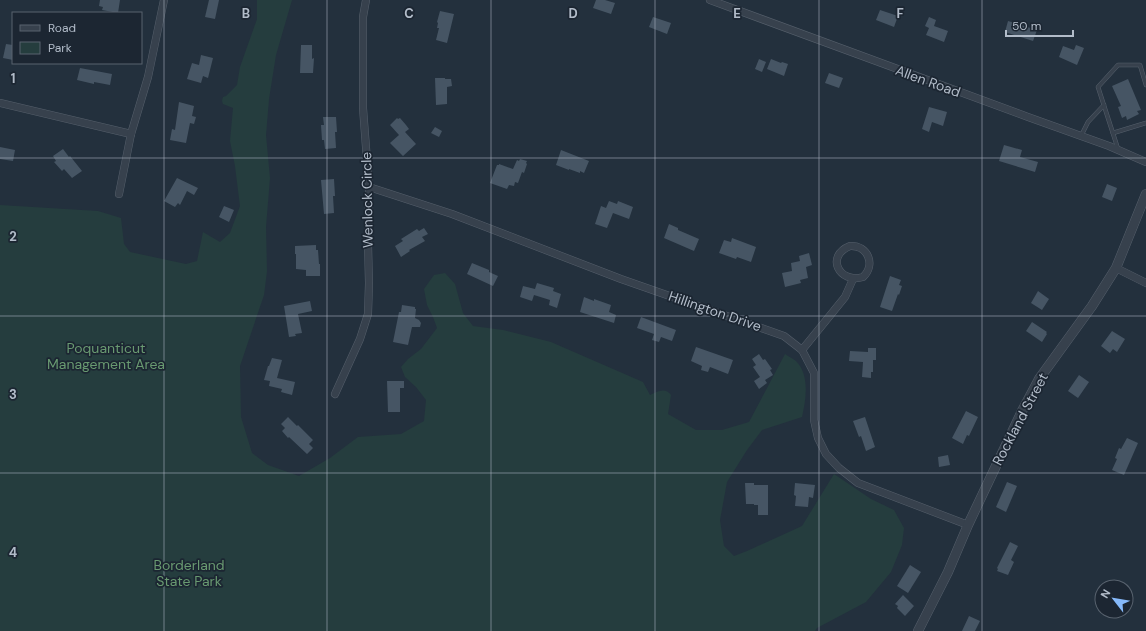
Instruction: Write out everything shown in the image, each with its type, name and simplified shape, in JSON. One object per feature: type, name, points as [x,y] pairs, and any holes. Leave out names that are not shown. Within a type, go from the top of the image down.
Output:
[{"type":"street","points":[[119,194],[131,134],[148,77],[164,0]]},
{"type":"street","name":"Wenlock Circle","points":[[335,394],[360,339],[368,314],[369,187],[363,108],[363,17],[366,0]]},
{"type":"street","name":"Allen Road","points":[[710,0],[1028,118],[1119,150],[1146,162]]},
{"type":"street","points":[[0,103],[131,134]]},
{"type":"street","name":"Hillington Drive","points":[[369,187],[452,214],[614,276],[784,336],[802,350],[814,373],[814,420],[818,438],[826,454],[839,468],[858,483],[968,525]]},
{"type":"street","name":"Rockland Street","points":[[918,631],[948,572],[968,525],[1023,409],[1039,379],[1092,306],[1116,268],[1146,194]]},
{"type":"street","points":[[853,246],[864,250],[869,256],[870,265],[863,277],[853,279],[843,274],[837,263],[838,256],[843,250],[853,246]]},
{"type":"street","points":[[1116,268],[1146,282]]},
{"type":"street","points":[[802,350],[845,297],[853,279]]},
{"type":"lane","points":[[1119,150],[1098,87],[1118,65],[1140,65],[1146,85]]},
{"type":"lane","points":[[1081,136],[1088,122],[1104,106]]},
{"type":"lane","points":[[1113,133],[1146,123]]},
{"type":"green space","points":[[257,0],[292,0],[276,55],[269,99],[266,135],[270,178],[266,227],[267,271],[264,295],[240,366],[241,417],[252,453],[268,465],[299,476],[330,458],[358,437],[401,434],[424,421],[426,400],[416,387],[405,377],[401,367],[408,359],[421,349],[437,328],[427,305],[424,289],[434,275],[445,273],[455,284],[463,313],[473,326],[503,330],[551,342],[643,382],[650,395],[658,391],[667,391],[671,395],[668,414],[696,430],[722,430],[749,422],[785,354],[796,361],[805,380],[806,396],[802,417],[762,430],[747,450],[727,482],[720,520],[724,546],[734,556],[802,526],[834,474],[871,499],[894,510],[904,528],[902,545],[891,572],[866,602],[817,628],[815,631],[0,631],[0,205],[98,211],[121,218],[124,244],[130,252],[186,264],[197,261],[203,232],[220,242],[230,233],[240,206],[230,141],[233,108],[223,104],[222,101],[223,97],[237,85],[240,67],[257,19]]},
{"type":"building","points":[[100,0],[120,0],[118,12],[102,10],[103,7],[99,6]]},
{"type":"building","points":[[209,0],[219,0],[215,19],[205,17]]},
{"type":"building","points":[[596,0],[605,0],[615,3],[611,14],[593,8]]},
{"type":"building","points":[[880,10],[898,16],[894,27],[876,20]]},
{"type":"building","points":[[440,11],[454,14],[447,43],[436,40],[439,28],[437,28],[437,22]]},
{"type":"building","points":[[653,17],[671,23],[667,34],[649,27]]},
{"type":"building","points":[[929,17],[936,20],[934,26],[948,31],[944,42],[926,35],[929,28],[925,26]]},
{"type":"building","points":[[1008,21],[1037,30],[1033,41],[1005,32]]},
{"type":"building","points":[[6,44],[12,45],[12,60],[3,58]]},
{"type":"building","points":[[301,45],[312,45],[312,59],[314,58],[313,73],[300,73]]},
{"type":"building","points":[[1076,45],[1084,48],[1077,65],[1059,57],[1063,46],[1074,50]]},
{"type":"building","points":[[201,55],[213,58],[208,78],[203,76],[201,83],[187,79],[192,63],[199,65]]},
{"type":"building","points":[[759,59],[766,62],[762,72],[755,69]]},
{"type":"building","points":[[771,59],[788,64],[784,76],[767,69]]},
{"type":"building","points":[[80,68],[112,74],[110,85],[94,82],[94,84],[77,80]]},
{"type":"building","points":[[829,73],[843,78],[839,88],[825,83]]},
{"type":"building","points":[[435,78],[451,79],[452,86],[447,87],[447,104],[436,105]]},
{"type":"building","points":[[1128,79],[1141,110],[1137,111],[1139,114],[1127,120],[1126,116],[1122,118],[1118,107],[1121,106],[1112,86]]},
{"type":"building","points":[[179,102],[194,106],[192,116],[196,117],[194,124],[190,123],[186,143],[170,140],[172,129],[175,130]]},
{"type":"building","points":[[929,107],[947,112],[943,126],[932,122],[929,132],[922,129]]},
{"type":"building","points":[[323,117],[336,117],[336,148],[325,149],[324,140],[322,140],[321,125],[324,125]]},
{"type":"building","points":[[397,118],[400,118],[409,129],[405,132],[416,144],[403,156],[390,143],[399,135],[390,125]]},
{"type":"building","points":[[435,127],[442,131],[439,137],[431,133]]},
{"type":"building","points":[[1004,145],[1022,150],[1020,157],[1038,162],[1035,172],[999,161]]},
{"type":"building","points":[[0,147],[15,150],[13,161],[0,159]]},
{"type":"building","points":[[63,149],[82,171],[72,178],[64,169],[62,171],[54,162],[56,161],[53,156]]},
{"type":"building","points":[[561,150],[589,161],[584,173],[569,170],[556,165]]},
{"type":"building","points":[[520,159],[527,161],[527,164],[518,183],[515,182],[514,186],[509,185],[507,189],[490,183],[497,165],[499,164],[513,169],[517,160],[519,161]]},
{"type":"building","points":[[177,178],[198,188],[194,195],[187,191],[180,205],[178,203],[175,207],[164,201]]},
{"type":"building","points":[[334,179],[334,213],[324,214],[321,180]]},
{"type":"building","points":[[1107,184],[1117,188],[1112,201],[1102,197]]},
{"type":"building","points":[[609,201],[617,204],[618,201],[633,207],[629,219],[613,213],[607,228],[595,224],[601,206],[606,208]]},
{"type":"building","points":[[224,206],[234,210],[229,222],[219,217]]},
{"type":"building","points":[[669,224],[678,228],[678,230],[699,239],[694,251],[664,238]]},
{"type":"building","points":[[424,228],[428,234],[422,237],[425,241],[409,250],[410,251],[401,257],[395,246],[403,241],[401,239],[417,229],[419,231]]},
{"type":"building","points":[[732,238],[756,247],[751,262],[719,253],[724,240],[731,242]]},
{"type":"building","points":[[316,245],[320,264],[320,276],[306,276],[306,270],[296,269],[295,246]]},
{"type":"building","points":[[809,253],[812,265],[806,267],[808,278],[800,280],[801,283],[785,287],[782,273],[792,271],[791,263],[800,261],[799,256]]},
{"type":"building","points":[[472,263],[489,270],[489,272],[498,276],[493,286],[467,274]]},
{"type":"building","points":[[890,276],[901,280],[899,285],[902,286],[892,311],[880,307]]},
{"type":"building","points":[[537,283],[554,288],[553,291],[561,294],[557,308],[549,305],[550,300],[534,295],[532,301],[520,297],[523,286],[535,289]]},
{"type":"building","points":[[1038,291],[1049,299],[1042,310],[1031,303]]},
{"type":"building","points":[[584,297],[611,305],[609,312],[616,315],[614,323],[580,312]]},
{"type":"building","points":[[310,301],[312,311],[298,314],[302,333],[289,337],[284,306]]},
{"type":"building","points":[[402,305],[415,307],[415,318],[421,323],[420,327],[412,327],[408,345],[393,342],[399,312],[401,312]]},
{"type":"building","points":[[641,317],[676,330],[672,341],[661,337],[659,342],[652,340],[654,334],[637,328]]},
{"type":"building","points":[[1032,322],[1047,332],[1042,342],[1026,331]]},
{"type":"building","points":[[1112,331],[1125,339],[1117,352],[1113,349],[1110,353],[1101,346]]},
{"type":"building","points":[[696,347],[733,360],[728,374],[710,367],[708,372],[701,370],[702,366],[691,361]]},
{"type":"building","points":[[868,348],[876,348],[876,360],[873,360],[873,372],[871,372],[871,378],[862,377],[863,362],[849,361],[850,351],[868,352]]},
{"type":"building","points":[[759,354],[763,360],[765,359],[772,369],[770,370],[773,375],[765,380],[767,383],[759,389],[754,381],[760,377],[753,367],[756,365],[752,359]]},
{"type":"building","points":[[272,358],[282,360],[277,378],[295,382],[292,395],[281,392],[282,389],[269,386],[270,381],[264,380]]},
{"type":"building","points":[[1079,375],[1089,382],[1078,398],[1068,391]]},
{"type":"building","points":[[387,381],[404,381],[404,388],[400,388],[400,412],[388,412]]},
{"type":"building","points":[[966,411],[978,417],[969,436],[967,435],[963,444],[952,438]]},
{"type":"building","points":[[288,417],[313,440],[309,444],[313,448],[307,454],[282,431],[285,428],[281,424]]},
{"type":"building","points":[[865,417],[875,447],[866,451],[861,436],[859,437],[853,421]]},
{"type":"building","points":[[1127,438],[1138,443],[1124,475],[1112,470],[1117,459],[1115,458],[1119,448],[1121,449]]},
{"type":"building","points":[[948,455],[950,465],[939,467],[938,457]]},
{"type":"building","points":[[1007,482],[1017,486],[1006,512],[996,507]]},
{"type":"building","points":[[745,483],[754,483],[754,485],[768,485],[768,515],[758,515],[758,505],[746,504]]},
{"type":"building","points":[[795,483],[815,485],[813,498],[809,497],[808,507],[795,506]]},
{"type":"building","points":[[1010,542],[1018,546],[1011,560],[1014,562],[1008,575],[997,571],[997,568]]},
{"type":"building","points":[[910,565],[921,572],[908,593],[897,586]]},
{"type":"building","points":[[903,595],[914,606],[905,616],[895,604]]},
{"type":"building","points":[[969,616],[980,621],[975,631],[962,631]]},
{"type":"park label","name":"Poquanticut Management Area","points":[[106,356]]},
{"type":"park label","name":"Borderland State Park","points":[[189,574]]}]
